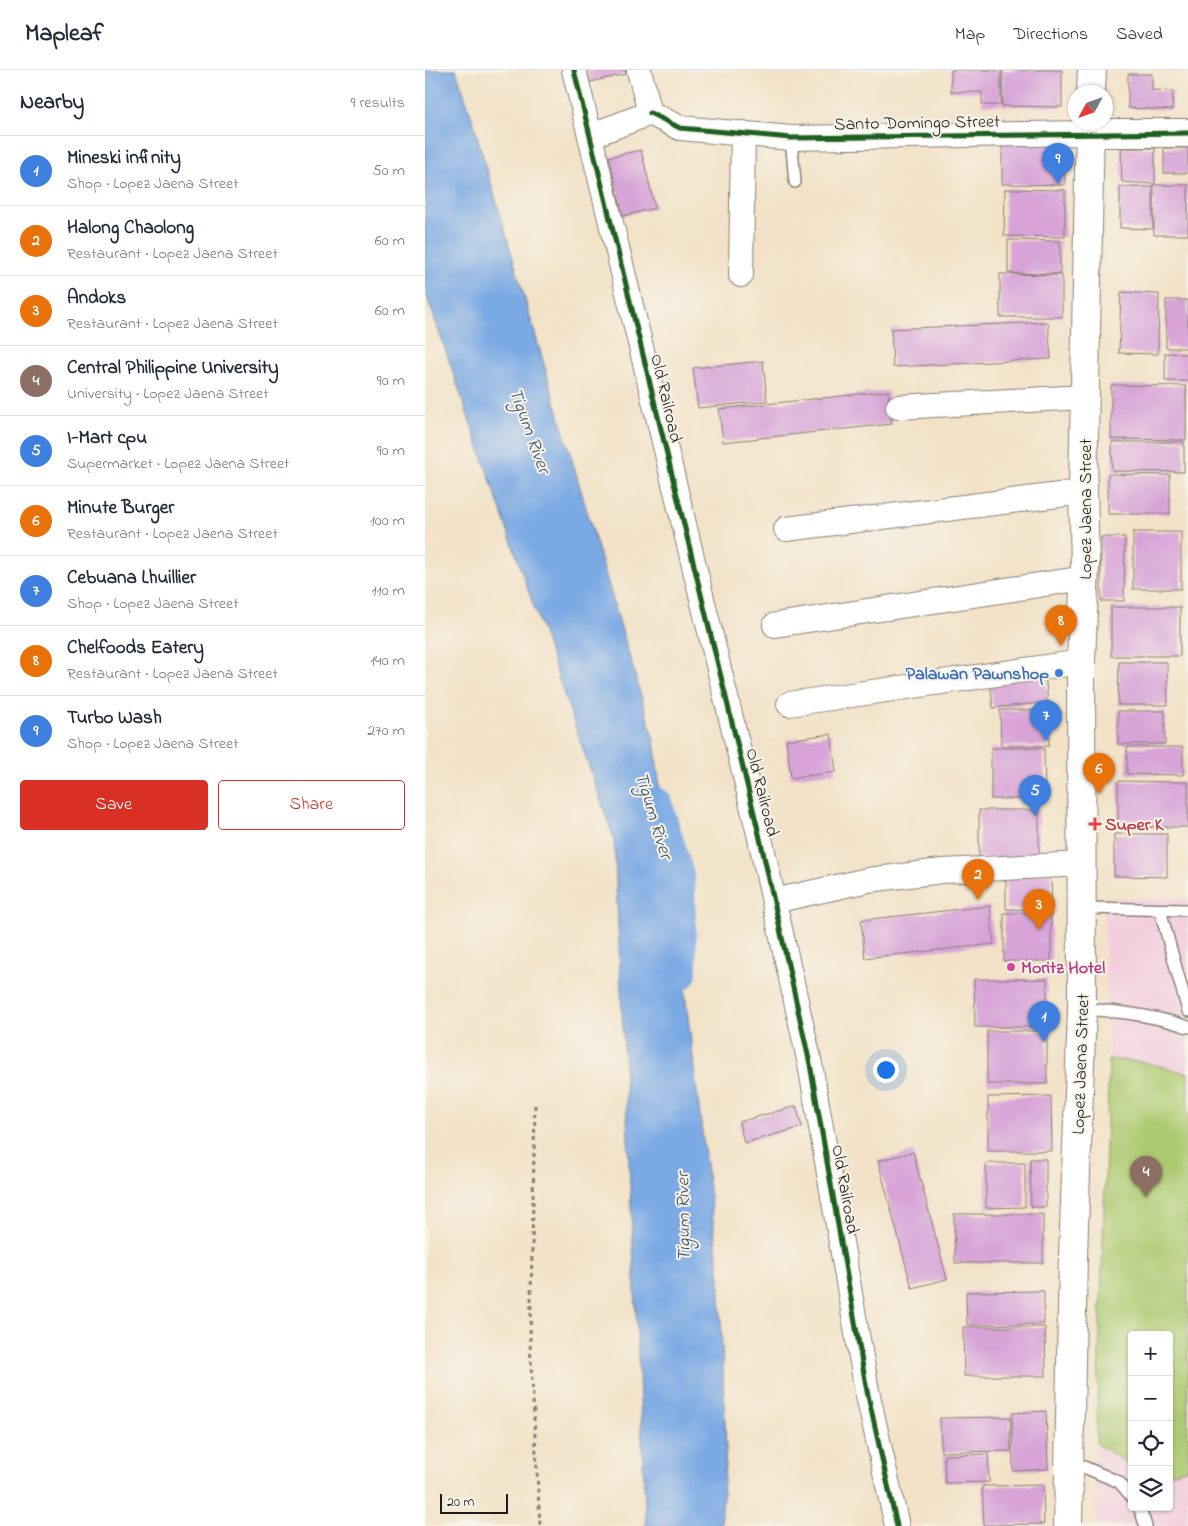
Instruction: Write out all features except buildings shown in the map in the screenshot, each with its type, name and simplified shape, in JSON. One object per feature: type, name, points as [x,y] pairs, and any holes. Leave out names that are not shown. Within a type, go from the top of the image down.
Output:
[{"type":"main road","points":[[1092,85],[1093,70]]},
{"type":"main road","name":"Santo Domingo Street","points":[[1113,129],[1188,133]]},
{"type":"main road","name":"Lopez Jaena Street","points":[[1068,1526],[1068,1461],[1082,1009],[1081,662],[1085,578],[1083,492],[1090,130]]},
{"type":"street","name":"Old Railroad","points":[[574,70],[774,901],[810,1064],[867,1391],[897,1526]]},
{"type":"street","points":[[590,136],[650,113],[639,70]]},
{"type":"street","name":"Santo Domingo Street","points":[[650,113],[680,128],[791,138],[1068,129]]},
{"type":"street","points":[[741,275],[743,133]]},
{"type":"street","points":[[898,407],[1085,397]]},
{"type":"street","points":[[786,529],[1083,492]]},
{"type":"street","points":[[775,625],[1085,578]]},
{"type":"street","points":[[789,704],[1081,662]]},
{"type":"street","points":[[774,901],[868,880],[942,871],[1083,864]]},
{"type":"lane","points":[[791,138],[795,182]]},
{"type":"lane","points":[[1083,908],[1188,910]]},
{"type":"lane","points":[[1159,910],[1188,1011]]},
{"type":"lane","points":[[1082,1009],[1118,1011],[1163,1018],[1188,1027]]},
{"type":"lane","points":[[1068,1461],[1119,1482],[1128,1492]]},
{"type":"lane","points":[[1140,1511],[1146,1526]]},
{"type":"path","points":[[535,1106],[530,1344],[540,1526]]},
{"type":"shaded area","points":[[1103,898],[1188,899],[1188,1526],[1096,1526],[1095,1470],[1109,1059]]},
{"type":"green space","points":[[1109,1059],[1143,1062],[1188,1073],[1188,1468],[1173,1473],[1173,1331],[1128,1331],[1128,1463],[1096,1443]]},
{"type":"water","points":[[425,70],[456,70],[471,115],[654,740],[719,1270],[726,1448],[721,1526],[646,1526],[614,839],[425,291]]},
{"type":"waterway","name":"Tigum River","points":[[653,806],[675,879],[677,972]]},
{"type":"cycle path","points":[[574,70],[759,834],[810,1064],[867,1391],[897,1526]]},
{"type":"cycle path","points":[[650,113],[680,128],[791,138],[1188,133]]},
{"type":"place","name":"Turbo Wash","points":[[1058,184]]},
{"type":"place","name":"Chelfoods Eatery","points":[[1061,646]]},
{"type":"place","name":"Palawan Pawnshop","points":[[1059,673]]},
{"type":"place","name":"Cebuana Lhuillier","points":[[1046,741]]},
{"type":"place","name":"Minute Burger","points":[[1099,794]]},
{"type":"place","name":"I-Mart cpu","points":[[1035,816]]},
{"type":"place","name":"Super K","points":[[1095,824]]},
{"type":"place","name":"Halong Chaolong","points":[[978,900]]},
{"type":"place","name":"Andoks","points":[[1039,930]]},
{"type":"place","name":"Moritz Hotel","points":[[1011,967]]},
{"type":"place","name":"Mineski infinity","points":[[1044,1042]]},
{"type":"place","name":"Central Philippine University","points":[[1146,1197]]}]
